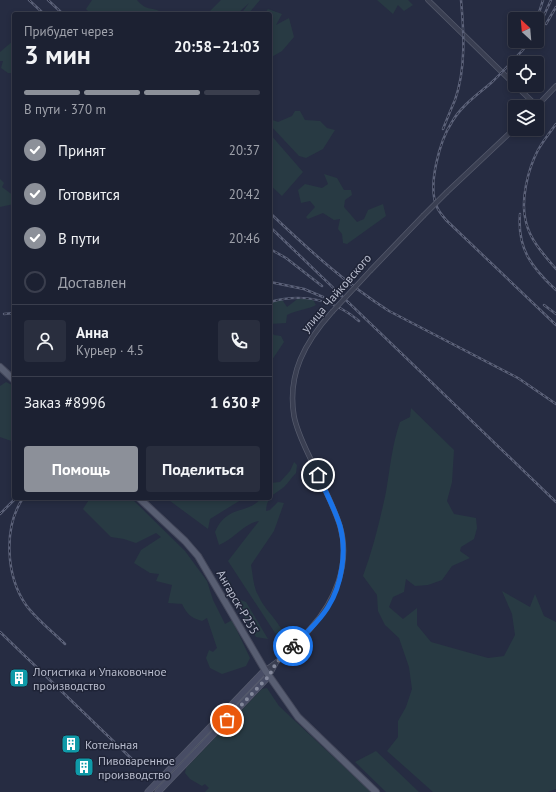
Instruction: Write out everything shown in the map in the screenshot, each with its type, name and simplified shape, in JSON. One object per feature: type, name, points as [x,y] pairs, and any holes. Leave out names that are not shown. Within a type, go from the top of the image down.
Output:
[{"type":"main road","points":[[0,367],[12,378]]},
{"type":"main road","name":"Ангарск-Р255","points":[[141,500],[186,541],[198,556],[265,670],[298,717],[376,792]]},
{"type":"main road","name":"улица Чайковского","points":[[148,792],[265,670]]},
{"type":"main road","name":"улица Чайковского","points":[[158,792],[269,676]]},
{"type":"street","points":[[428,0],[508,78]]},
{"type":"street","points":[[542,100],[556,86]]},
{"type":"street","points":[[522,92],[530,100]]},
{"type":"street","name":"улица Чайковского","points":[[265,670],[276,663],[328,608],[341,572],[342,557],[340,526],[299,434],[294,417],[294,381],[303,352],[317,329],[371,270],[447,192],[508,135]]},
{"type":"street","name":"улица Чайковского","points":[[269,676],[276,663]]},
{"type":"shaded area","points":[[92,0],[137,0],[147,8],[161,12],[89,12],[86,9]]},
{"type":"shaded area","points":[[221,0],[260,0],[250,12],[242,12],[249,3],[239,12],[209,12]]},
{"type":"shaded area","points":[[377,0],[408,0],[413,5],[404,11],[398,5],[393,14]]},
{"type":"shaded area","points":[[268,9],[282,14],[276,25],[289,18],[294,37],[282,51],[272,57],[272,12],[266,12]]},
{"type":"shaded area","points":[[12,42],[12,73],[8,73],[1,68],[3,61],[0,61],[0,52]]},
{"type":"shaded area","points":[[295,111],[300,111],[305,120],[320,121],[327,128],[335,130],[323,149],[306,158],[299,156],[272,127],[272,120],[278,122],[292,116]]},
{"type":"shaded area","points":[[272,136],[303,172],[282,196],[272,187]]},
{"type":"shaded area","points":[[324,174],[337,178],[344,190],[351,190],[352,195],[345,200],[344,207],[357,222],[364,219],[368,210],[383,204],[386,216],[347,244],[343,243],[342,234],[338,229],[340,219],[334,220],[323,213],[308,219],[306,217],[315,207],[310,201],[301,203],[298,190],[305,184],[322,188],[328,184]]},
{"type":"shaded area","points":[[0,179],[4,183],[2,187],[12,194],[12,204],[0,207]]},
{"type":"shaded area","points":[[300,297],[312,298],[316,305],[287,315],[286,323],[272,324],[272,300],[281,298],[287,307]]},
{"type":"shaded area","points":[[272,332],[274,335],[281,336],[284,342],[272,360]]},
{"type":"shaded area","points":[[6,382],[12,385],[12,441],[0,437],[0,386]]},
{"type":"shaded area","points":[[411,408],[454,450],[452,482],[447,501],[454,514],[476,518],[477,528],[474,539],[461,547],[460,551],[470,558],[452,566],[442,580],[428,585],[415,586],[406,579],[404,592],[393,597],[389,607],[403,619],[417,608],[417,625],[431,642],[488,658],[504,656],[515,635],[512,614],[502,591],[530,607],[535,594],[544,616],[556,622],[556,789],[548,792],[433,792],[387,751],[398,737],[398,721],[406,707],[412,689],[409,667],[399,638],[385,625],[378,611],[377,595],[363,576],[373,545],[386,492],[397,431],[400,422],[410,417]]},
{"type":"shaded area","points":[[294,462],[297,465],[296,473],[284,487],[272,496],[272,483],[280,482],[290,471]]},
{"type":"shaded area","points":[[89,500],[133,500],[185,551],[207,581],[213,600],[225,624],[232,620],[250,658],[246,666],[222,674],[210,668],[206,658],[209,650],[213,652],[217,648],[207,618],[202,621],[198,620],[190,615],[182,604],[168,603],[172,585],[156,581],[159,574],[150,573],[134,563],[141,550],[161,537],[156,533],[136,543],[111,537],[83,509]]},
{"type":"shaded area","points":[[169,500],[241,500],[210,519],[208,529]]},
{"type":"shaded area","points":[[259,500],[269,500],[266,511],[270,510],[278,502],[284,503],[274,531],[251,565],[256,592],[263,605],[283,632],[279,635],[275,633],[228,561],[259,521],[249,524],[230,539],[219,545],[215,532],[225,517],[256,503]]},
{"type":"shaded area","points":[[221,576],[228,578],[235,595],[246,602],[268,639],[256,637]]},
{"type":"shaded area","points":[[259,677],[262,680],[191,754],[188,751]]},
{"type":"shaded area","points":[[267,688],[279,706],[371,792],[205,792],[209,788],[205,784],[202,786],[190,779],[185,773],[186,768],[262,689]]},
{"type":"shaded area","points":[[376,751],[419,792],[386,792],[355,762]]},
{"type":"railway","points":[[29,0],[42,12]]},
{"type":"railway","points":[[48,0],[61,12]]},
{"type":"railway","points":[[443,129],[459,88],[463,63],[463,25],[461,0]]},
{"type":"railway","points":[[539,12],[543,0]]},
{"type":"railway","points":[[544,16],[551,0]]},
{"type":"railway","points":[[546,24],[556,7]]},
{"type":"railway","points":[[524,48],[496,78],[465,106],[452,122],[443,140],[436,163],[433,187],[434,198],[438,209],[446,220],[556,325]]},
{"type":"railway","points":[[556,124],[542,143],[534,158],[526,185],[524,205],[524,214],[528,229],[538,247],[556,269]]},
{"type":"railway","points":[[520,214],[521,238],[528,257],[533,266],[556,290]]},
{"type":"railway","points":[[272,215],[327,265],[357,289],[389,311],[518,378],[556,404]]},
{"type":"railway","points":[[272,229],[556,502]]},
{"type":"railway","points":[[272,250],[286,258],[322,286]]},
{"type":"railway","points":[[272,282],[304,289],[323,297]]},
{"type":"railway","points":[[272,302],[294,298],[317,300],[339,307],[359,321]]},
{"type":"railway","points":[[544,305],[556,314]]},
{"type":"railway","points":[[4,314],[12,313]]},
{"type":"railway","points":[[0,514],[14,500]]},
{"type":"railway","points":[[22,500],[12,523],[10,537],[11,566],[14,580],[26,605],[65,644]]},
{"type":"railway","points":[[0,632],[135,762]]},
{"type":"way so far","points":[[227,720],[269,676],[276,663],[293,646]]},
{"type":"place","name":"Логистика и Упаковочное производство","points":[[19,678]]},
{"type":"place","name":"Котельная","points":[[71,744]]},
{"type":"place","name":"Пивоваренное производство","points":[[84,767]]},
{"type":"route","points":[[293,646],[328,608],[341,572],[342,543],[340,526],[318,475]]}]
